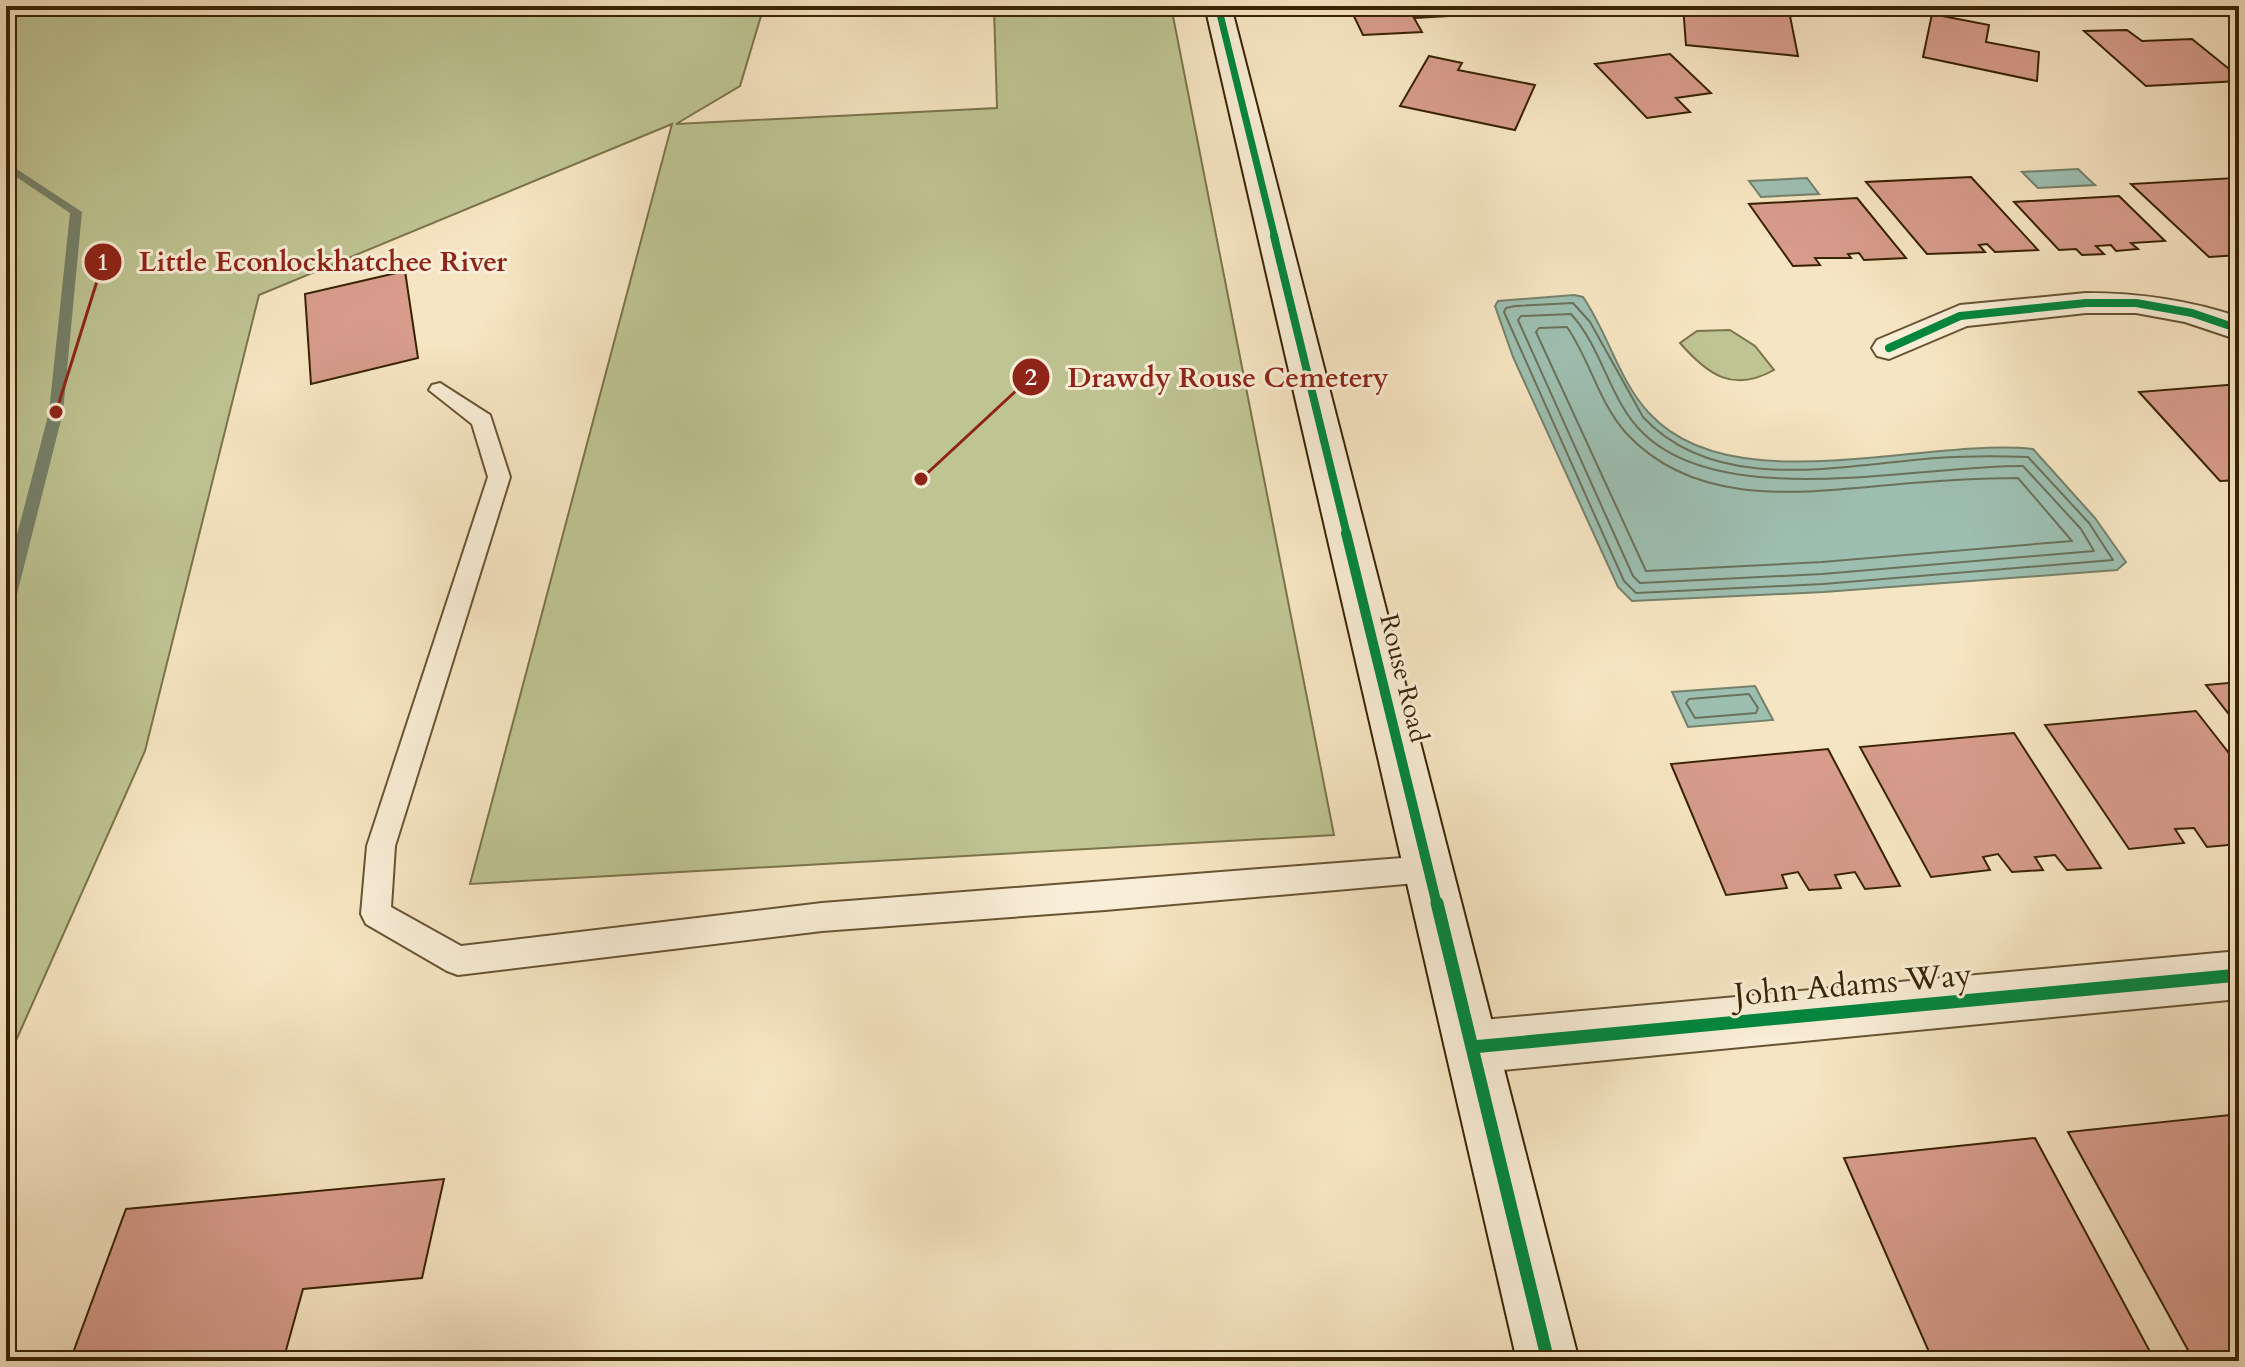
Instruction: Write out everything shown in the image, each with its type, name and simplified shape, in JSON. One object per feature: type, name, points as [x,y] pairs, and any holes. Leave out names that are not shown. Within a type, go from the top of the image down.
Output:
[{"type":"street","name":"Rouse Road","points":[[1218,6],[1548,1361]]},
{"type":"street","points":[[1889,348],[1960,316],[2086,303],[2136,303],[2192,313],[2239,329]]},
{"type":"street","name":"John Adams Way","points":[[1472,1047],[2239,975]]},
{"type":"lane","points":[[440,390],[482,420],[499,477],[381,846],[376,914],[458,961],[822,917],[1120,896],[1428,869]]},
{"type":"green space","points":[[6,6],[764,6],[740,86],[676,124],[997,108],[994,8],[1171,6],[1334,835],[470,884],[672,124],[259,295],[145,751],[6,1063]]},
{"type":"green space","points":[[1730,330],[1755,346],[1774,370],[1746,380],[1722,377],[1701,364],[1680,343],[1697,331]]},
{"type":"water","points":[[2078,169],[2095,185],[2038,188],[2022,172]]},
{"type":"water","points":[[1807,178],[1819,194],[1761,197],[1749,181]]},
{"type":"water","points":[[1574,295],[1583,297],[1592,311],[1639,400],[1649,413],[1685,440],[1729,455],[1778,461],[1831,461],[1988,448],[2033,449],[2095,518],[2126,562],[2117,570],[1824,592],[1632,601],[1618,587],[1513,357],[1495,306],[1498,301]]},
{"type":"water","points":[[1755,686],[1773,720],[1688,727],[1672,692]]},
{"type":"building","points":[[1349,6],[1459,6],[1465,15],[1414,18],[1422,32],[1363,35]]},
{"type":"building","points":[[1683,6],[1788,6],[1798,56],[1686,45]]},
{"type":"building","points":[[1932,14],[1989,25],[1986,42],[2039,52],[2037,81],[1923,57]]},
{"type":"building","points":[[2127,30],[2142,41],[2192,39],[2239,77],[2239,81],[2146,86],[2084,31]]},
{"type":"building","points":[[1670,54],[1711,93],[1676,98],[1690,112],[1647,118],[1595,64]]},
{"type":"building","points":[[1429,56],[1462,63],[1458,70],[1535,85],[1515,130],[1400,106]]},
{"type":"building","points":[[1971,177],[2038,250],[1995,252],[1987,244],[1979,245],[1985,252],[1927,254],[1866,182]]},
{"type":"building","points":[[2235,178],[2239,182],[2239,255],[2209,257],[2131,184]]},
{"type":"building","points":[[2119,196],[2165,241],[2131,243],[2138,249],[2116,251],[2111,245],[2096,246],[2104,254],[2082,255],[2076,249],[2059,250],[2014,202]]},
{"type":"building","points":[[1857,198],[1906,258],[1864,260],[1859,253],[1848,254],[1851,258],[1815,258],[1820,265],[1793,266],[1749,204]]},
{"type":"building","points":[[405,271],[418,358],[311,384],[305,294]]},
{"type":"building","points":[[2239,384],[2239,480],[2220,481],[2139,392]]},
{"type":"building","points":[[2239,682],[2239,727],[2206,685]]},
{"type":"building","points":[[2196,711],[2239,766],[2239,831],[2231,832],[2239,844],[2207,847],[2194,828],[2175,829],[2184,843],[2129,849],[2045,725]]},
{"type":"building","points":[[2014,733],[2101,868],[2067,870],[2055,855],[2035,857],[2043,870],[2012,872],[1998,854],[1983,857],[1990,870],[1931,877],[1860,747]]},
{"type":"building","points":[[1828,749],[1900,886],[1865,889],[1855,872],[1835,875],[1841,888],[1809,890],[1798,872],[1782,875],[1787,888],[1726,895],[1671,764]]},
{"type":"building","points":[[2239,1114],[2239,1361],[2194,1361],[2068,1132]]},
{"type":"building","points":[[2035,1138],[2155,1361],[1933,1361],[1844,1158]]},
{"type":"building","points":[[444,1179],[422,1278],[303,1289],[283,1361],[70,1361],[126,1209]]},
{"type":"waterway","points":[[6,165],[76,212],[56,412],[6,606]]},
{"type":"cycle path","points":[[1218,6],[1548,1361]]},
{"type":"cycle path","points":[[1889,348],[1960,316],[2086,303],[2136,303],[2192,313],[2239,329]]},
{"type":"cycle path","points":[[1472,1047],[2239,975]]},
{"type":"place","name":"Little Econlockhatchee River","points":[[56,412]]},
{"type":"place","name":"Drawdy Rouse Cemetery","points":[[921,479]]}]
